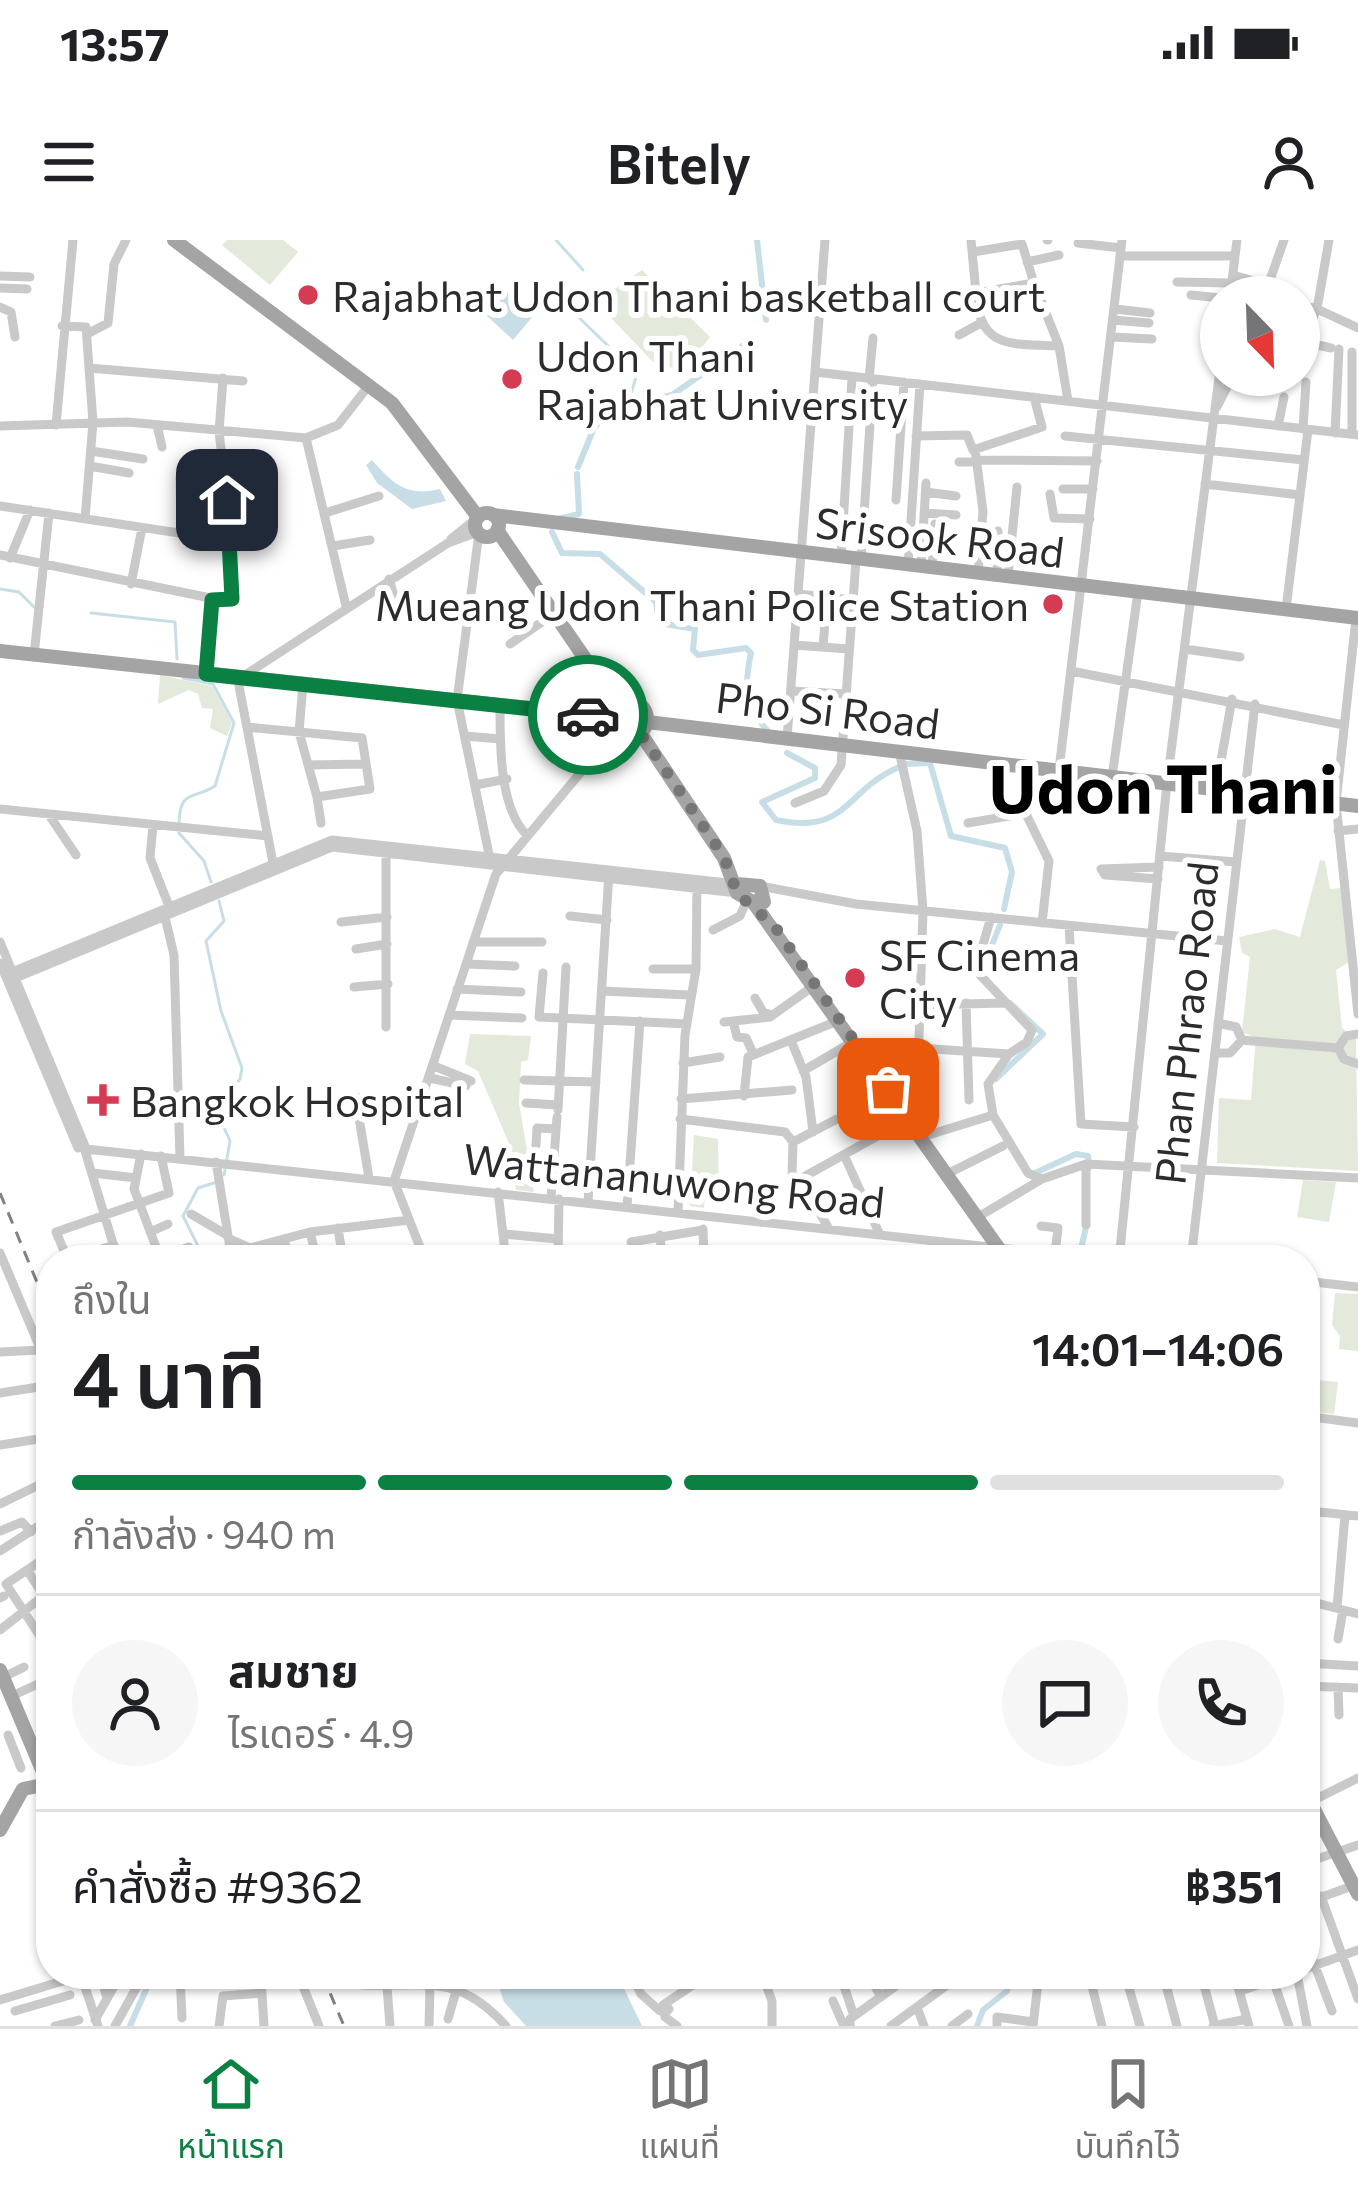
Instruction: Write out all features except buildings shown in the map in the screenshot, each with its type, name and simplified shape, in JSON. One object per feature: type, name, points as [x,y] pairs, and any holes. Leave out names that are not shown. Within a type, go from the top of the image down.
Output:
[{"type":"main road","points":[[174,240],[400,411],[608,692],[617,712],[638,731],[995,1245]]},
{"type":"main road","points":[[186,240],[392,393],[487,528]]},
{"type":"main road","name":"Srisook Road","points":[[487,528],[513,520],[1357,618]]},
{"type":"main road","points":[[0,651],[594,715],[641,705],[638,731]]},
{"type":"main road","name":"Pho Si Road","points":[[638,731],[787,738],[1358,806]]},
{"type":"main road","points":[[2,1674],[36,1750]]},
{"type":"main road","points":[[1,1826],[23,1789],[36,1786]]},
{"type":"main road","points":[[1320,1820],[1357,1888]]},
{"type":"street","points":[[56,425],[73,240]]},
{"type":"street","points":[[87,334],[108,323],[114,264],[126,240]]},
{"type":"street","points":[[787,738],[825,240]]},
{"type":"street","points":[[1232,276],[1237,240]]},
{"type":"street","points":[[1273,276],[1284,240]]},
{"type":"street","points":[[1320,288],[1329,240]]},
{"type":"street","points":[[1059,346],[1006,344],[981,323],[972,246],[1022,242],[1059,346],[1068,401]]},
{"type":"street","points":[[1078,243],[1235,256]]},
{"type":"street","points":[[1059,770],[1121,248]]},
{"type":"street","points":[[1027,262],[1059,255]]},
{"type":"street","points":[[0,276],[30,277]]},
{"type":"street","points":[[1177,282],[1200,281]]},
{"type":"street","points":[[976,293],[1034,283]]},
{"type":"street","points":[[0,289],[27,289]]},
{"type":"street","points":[[820,298],[867,294]]},
{"type":"street","points":[[1191,296],[1200,297]]},
{"type":"street","points":[[0,307],[11,312],[15,337]]},
{"type":"street","points":[[1320,312],[1358,328]]},
{"type":"street","points":[[1114,315],[1150,318]]},
{"type":"street","points":[[959,335],[981,323]]},
{"type":"street","points":[[62,326],[86,327],[87,334],[93,422],[86,519]]},
{"type":"street","points":[[1112,337],[1152,339]]},
{"type":"street","points":[[852,559],[873,338]]},
{"type":"street","points":[[1320,346],[1335,349],[1335,433]]},
{"type":"street","points":[[815,373],[1214,414],[1355,435],[1352,352]]},
{"type":"street","points":[[89,368],[243,381]]},
{"type":"street","points":[[795,802],[827,789],[841,765],[853,600],[852,376]]},
{"type":"street","points":[[30,510],[5,556],[212,600],[232,599],[232,541],[219,431],[223,378]]},
{"type":"street","points":[[896,500],[904,382]]},
{"type":"street","points":[[0,426],[93,422],[306,438],[338,425],[370,384]]},
{"type":"street","points":[[920,384],[916,436],[920,567]]},
{"type":"street","points":[[1118,1245],[1131,1164],[1167,783],[1216,396]]},
{"type":"street","points":[[1214,414],[1223,396]]},
{"type":"street","points":[[1286,609],[1304,460],[1306,396]]},
{"type":"street","points":[[959,462],[1042,427],[1034,397]]},
{"type":"street","points":[[1278,426],[1284,397]]},
{"type":"street","points":[[157,425],[162,447]]},
{"type":"street","points":[[916,436],[968,435],[977,457],[983,512],[978,574]]},
{"type":"street","points":[[1065,436],[1150,436],[1209,450],[1304,460]]},
{"type":"street","points":[[306,438],[346,606]]},
{"type":"street","points":[[91,451],[143,458]]},
{"type":"street","points":[[977,457],[1097,461]]},
{"type":"street","points":[[90,466],[129,473]]},
{"type":"street","points":[[180,477],[181,534]]},
{"type":"street","points":[[1205,484],[1300,495]]},
{"type":"street","points":[[1002,577],[1017,487]]},
{"type":"street","points":[[920,567],[926,488],[956,496]]},
{"type":"street","points":[[1063,489],[1093,489]]},
{"type":"street","points":[[1050,494],[1054,518],[1090,519]]},
{"type":"street","points":[[325,513],[380,496]]},
{"type":"street","points":[[0,506],[232,541]]},
{"type":"street","points":[[34,655],[49,513]]},
{"type":"street","points":[[925,513],[956,515]]},
{"type":"street","points":[[920,567],[935,524]]},
{"type":"street","points":[[131,584],[142,527]]},
{"type":"street","points":[[274,865],[238,686],[242,677],[448,543],[487,528]]},
{"type":"street","points":[[487,528],[478,552],[458,700],[475,785],[497,860]]},
{"type":"street","points":[[998,531],[1002,577]]},
{"type":"street","points":[[333,546],[370,540]]},
{"type":"street","points":[[389,579],[400,616]]},
{"type":"street","points":[[1112,777],[1138,592]]},
{"type":"street","points":[[798,594],[853,600]]},
{"type":"street","points":[[823,647],[827,597]]},
{"type":"street","points":[[206,674],[212,600]]},
{"type":"street","points":[[510,644],[552,615]]},
{"type":"street","points":[[1357,618],[1336,803],[1358,1015]]},
{"type":"street","points":[[794,645],[849,649]]},
{"type":"street","points":[[1185,649],[1240,657]]},
{"type":"street","points":[[1071,671],[1256,704],[1358,733]]},
{"type":"street","points":[[303,684],[298,732],[321,823]]},
{"type":"street","points":[[791,691],[846,694]]},
{"type":"street","points":[[1216,789],[1232,699]]},
{"type":"street","name":"Phan Phrao Road","points":[[1193,1245],[1256,704]]},
{"type":"street","points":[[500,705],[500,739],[515,823],[526,834]]},
{"type":"street","points":[[419,1245],[394,1181],[497,860],[526,834],[606,742],[617,712]]},
{"type":"street","points":[[247,727],[362,738],[370,789],[317,797]]},
{"type":"street","points":[[606,742],[638,731]]},
{"type":"street","points":[[465,736],[500,739]]},
{"type":"street","points":[[680,1119],[785,1132],[794,1142],[792,1178],[800,1179],[845,1157],[906,1115],[917,1101],[922,911],[917,831],[899,751]]},
{"type":"street","points":[[308,765],[365,764]]},
{"type":"street","points":[[1023,766],[1027,812],[1049,861],[1042,922]]},
{"type":"street","points":[[475,785],[507,779]]},
{"type":"street","points":[[0,809],[268,836]]},
{"type":"street","points":[[968,823],[1027,812]]},
{"type":"street","points":[[48,814],[76,856]]},
{"type":"street","points":[[153,825],[150,858],[174,955],[180,1158]]},
{"type":"street","points":[[1338,831],[1358,829]]},
{"type":"street","points":[[10,977],[274,865],[332,847],[497,860],[922,911],[1227,940]]},
{"type":"street","points":[[386,849],[386,1027]]},
{"type":"street","points":[[1342,860],[1358,858]]},
{"type":"street","points":[[1159,867],[1105,875],[1101,868],[1236,862]]},
{"type":"street","points":[[588,1202],[609,873]]},
{"type":"street","points":[[678,1212],[683,1063],[696,969],[697,883]]},
{"type":"street","points":[[713,930],[740,916],[749,892]]},
{"type":"street","points":[[570,916],[607,920]]},
{"type":"street","points":[[341,922],[387,917]]},
{"type":"street","points":[[991,917],[979,968],[1005,1003],[1027,1019],[1032,1032],[988,1084],[993,1114],[1028,1174],[1042,1179]]},
{"type":"street","points":[[1069,926],[1081,1124],[1134,1127]]},
{"type":"street","points":[[0,942],[10,977],[84,1149],[114,1245]]},
{"type":"street","points":[[473,942],[542,942]]},
{"type":"street","points":[[356,949],[387,944]]},
{"type":"street","points":[[0,963],[10,977]]},
{"type":"street","points":[[466,964],[515,967]]},
{"type":"street","points":[[558,1245],[556,1130],[566,968]]},
{"type":"street","points":[[653,969],[696,969]]},
{"type":"street","points":[[544,973],[538,1017],[687,1024]]},
{"type":"street","points":[[354,987],[388,984]]},
{"type":"street","points":[[754,1055],[746,1038],[737,1037],[729,1021],[772,1015],[815,985]]},
{"type":"street","points":[[458,989],[520,992]]},
{"type":"street","points":[[602,991],[689,995]]},
{"type":"street","points":[[755,998],[763,1012],[772,1015]]},
{"type":"street","points":[[920,1005],[1005,1003]]},
{"type":"street","points":[[966,1004],[969,1100]]},
{"type":"street","points":[[449,1015],[523,1018]]},
{"type":"street","points":[[744,1096],[747,1059],[840,1020]]},
{"type":"street","points":[[627,1207],[640,1021]]},
{"type":"street","points":[[1218,1022],[1236,1028],[1242,1040]]},
{"type":"street","points":[[1339,1048],[1348,1034],[1358,1034]]},
{"type":"street","points":[[1242,1040],[1339,1048]]},
{"type":"street","points":[[1215,1053],[1233,1052],[1242,1040]]},
{"type":"street","points":[[803,1071],[854,1041]]},
{"type":"street","points":[[793,1043],[803,1071],[813,1132]]},
{"type":"street","points":[[918,1048],[1009,1054]]},
{"type":"street","points":[[1339,1048],[1344,1059],[1358,1064]]},
{"type":"street","points":[[988,1052],[988,1066]]},
{"type":"street","points":[[683,1063],[720,1057]]},
{"type":"street","points":[[432,1072],[468,1083]]},
{"type":"street","points":[[524,1080],[596,1082]]},
{"type":"street","points":[[966,1085],[988,1084]]},
{"type":"street","points":[[681,1099],[792,1090]]},
{"type":"street","points":[[346,1095],[418,1112]]},
{"type":"street","points":[[526,1103],[558,1110]]},
{"type":"street","points":[[357,1106],[369,1178]]},
{"type":"street","points":[[164,1110],[179,1113]]},
{"type":"street","points":[[922,1138],[993,1114]]},
{"type":"street","points":[[794,1142],[837,1119]]},
{"type":"street","points":[[536,1145],[537,1128],[556,1130]]},
{"type":"street","points":[[947,1174],[1003,1146]]},
{"type":"street","name":"Wattananuwong Road","points":[[84,1149],[953,1245]]},
{"type":"street","points":[[140,1154],[139,1204],[155,1245]]},
{"type":"street","points":[[62,1245],[56,1232],[169,1193],[161,1156]]},
{"type":"street","points":[[845,1157],[880,1234]]},
{"type":"street","points":[[226,1163],[219,1180],[230,1245]]},
{"type":"street","points":[[978,1217],[1042,1179],[1091,1163],[1358,1178]]},
{"type":"street","points":[[1086,1225],[1091,1163]]},
{"type":"street","points":[[92,1173],[136,1178]]},
{"type":"street","points":[[800,1179],[829,1229]]},
{"type":"street","points":[[497,1192],[504,1245]]},
{"type":"street","points":[[191,1214],[244,1245]]},
{"type":"street","points":[[702,1215],[704,1245]]},
{"type":"street","points":[[261,1245],[310,1232],[409,1220]]},
{"type":"street","points":[[150,1232],[168,1225]]},
{"type":"street","points":[[1041,1226],[1071,1230]]},
{"type":"street","points":[[338,1228],[341,1245]]},
{"type":"street","points":[[1056,1245],[1058,1228]]},
{"type":"street","points":[[631,1242],[703,1230]]},
{"type":"street","points":[[310,1232],[313,1245]]},
{"type":"street","points":[[504,1234],[558,1239]]},
{"type":"street","points":[[660,1234],[661,1245]]},
{"type":"street","points":[[284,1239],[285,1245]]},
{"type":"street","points":[[0,1253],[36,1339]]},
{"type":"street","points":[[1320,1283],[1358,1287]]},
{"type":"street","points":[[0,1352],[36,1349]]},
{"type":"street","points":[[0,1394],[36,1387]]},
{"type":"street","points":[[1320,1418],[1358,1424]]},
{"type":"street","points":[[0,1445],[36,1439]]},
{"type":"street","points":[[0,1504],[36,1486]]},
{"type":"street","points":[[1320,1512],[1358,1516]]},
{"type":"street","points":[[1338,1639],[1346,1515]]},
{"type":"street","points":[[0,1531],[22,1522],[31,1532]]},
{"type":"street","points":[[0,1551],[36,1528]]},
{"type":"street","points":[[36,1565],[6,1584],[36,1632]]},
{"type":"street","points":[[27,1570],[36,1580]]},
{"type":"street","points":[[0,1630],[36,1602]]},
{"type":"street","points":[[1320,1603],[1358,1614]]},
{"type":"street","points":[[1320,1664],[1356,1666],[1356,1688],[1320,1687]]},
{"type":"street","points":[[2,1674],[24,1667]]},
{"type":"street","points":[[14,1695],[36,1685]]},
{"type":"street","points":[[1338,1688],[1340,1715]]},
{"type":"street","points":[[21,1768],[4,1736],[28,1728]]},
{"type":"street","points":[[1320,1792],[1358,1778]]},
{"type":"street","points":[[1320,1860],[1358,1845]]},
{"type":"street","points":[[1357,1888],[1321,1896],[1358,1999]]},
{"type":"street","points":[[1320,1964],[1358,1950]]},
{"type":"street","points":[[1320,1987],[1332,2012]]},
{"type":"street","points":[[0,2002],[40,1989]]},
{"type":"street","points":[[87,1989],[96,2023]]},
{"type":"street","points":[[104,1989],[107,1999]]},
{"type":"street","points":[[96,2023],[113,1989]]},
{"type":"street","points":[[115,2026],[136,1989]]},
{"type":"street","points":[[181,1989],[182,2018]]},
{"type":"street","points":[[262,1989],[264,2026]]},
{"type":"street","points":[[304,1989],[319,2026]]},
{"type":"street","points":[[387,1989],[390,2026]]},
{"type":"street","points":[[429,2026],[430,1989]]},
{"type":"street","points":[[448,2019],[458,1989]]},
{"type":"street","points":[[460,1989],[476,1996],[506,2026]]},
{"type":"street","points":[[644,1989],[666,2014],[683,1989]]},
{"type":"street","points":[[768,1989],[772,2026]]},
{"type":"street","points":[[844,1989],[846,2023]]},
{"type":"street","points":[[877,1989],[881,1996]]},
{"type":"street","points":[[846,2023],[889,1989]]},
{"type":"street","points":[[891,2026],[942,1989]]},
{"type":"street","points":[[997,2026],[998,2018],[1033,2024],[1037,1989]]},
{"type":"street","points":[[1093,1989],[1102,2026]]},
{"type":"street","points":[[1129,1989],[1140,2026]]},
{"type":"street","points":[[1167,1989],[1177,2026]]},
{"type":"street","points":[[1205,1989],[1214,2026],[1248,2022],[1243,1990]]},
{"type":"street","points":[[1276,1989],[1289,2026]]},
{"type":"street","points":[[1298,1989],[1307,2026]]},
{"type":"street","points":[[219,2026],[223,1996],[262,1993]]},
{"type":"street","points":[[15,2011],[70,1994]]},
{"type":"street","points":[[833,2001],[846,2023]]},
{"type":"street","points":[[0,2002],[13,2003],[20,2026]]},
{"type":"street","points":[[1268,2012],[1282,2006]]},
{"type":"street","points":[[917,2007],[924,2026]]},
{"type":"street","points":[[952,2026],[968,2014]]},
{"type":"street","points":[[55,2026],[79,2020]]},
{"type":"shaded area","points":[[227,240],[283,240],[298,252],[270,285],[222,245]]},
{"type":"shaded area","points":[[642,270],[710,337],[685,369],[657,366],[611,318],[612,291]]},
{"type":"shaded area","points":[[160,675],[212,686],[232,723],[227,736],[210,728],[213,709],[202,708],[198,694],[189,690],[158,704]]},
{"type":"shaded area","points":[[1320,860],[1325,861],[1330,889],[1341,888],[1349,962],[1336,970],[1342,1028],[1356,1039],[1358,1171],[1217,1163],[1219,1098],[1251,1100],[1256,1038],[1242,1032],[1250,957],[1242,953],[1239,937],[1275,929],[1300,937]]},
{"type":"shaded area","points":[[470,1034],[531,1036],[528,1060],[521,1062],[519,1103],[534,1192],[516,1190],[508,1141],[478,1071],[465,1064]]},
{"type":"shaded area","points":[[694,1135],[718,1139],[719,1197],[705,1197],[704,1208],[690,1206]]},
{"type":"shaded area","points":[[1303,1180],[1336,1182],[1329,1222],[1297,1217]]},
{"type":"shaded area","points":[[1335,1293],[1358,1294],[1358,1351],[1339,1349],[1340,1336],[1332,1325]]},
{"type":"shaded area","points":[[1320,1380],[1338,1382],[1334,1414],[1320,1413]]},
{"type":"water","points":[[504,290],[534,315],[513,340],[485,314]]},
{"type":"water","points":[[372,460],[402,486],[418,491],[440,489],[446,501],[412,509],[377,483],[366,465]]},
{"type":"water","points":[[500,1989],[624,1989],[642,2026],[526,2026],[504,2002]]},
{"type":"waterway","points":[[556,240],[583,270]]},
{"type":"waterway","points":[[757,240],[766,320]]},
{"type":"waterway","points":[[566,296],[563,302],[637,374],[630,397]]},
{"type":"waterway","points":[[578,467],[594,428],[620,397],[647,401],[672,395],[744,345]]},
{"type":"waterway","points":[[553,520],[579,514],[577,474]]},
{"type":"waterway","points":[[552,532],[562,553],[600,554],[656,602],[659,623],[695,629],[693,650],[698,655],[746,648],[751,653],[750,703],[767,730]]},
{"type":"waterway","points":[[0,589],[19,592],[35,608]]},
{"type":"waterway","points":[[91,613],[175,622],[177,659]]},
{"type":"waterway","points":[[179,823],[185,800],[215,786],[234,723],[213,684],[183,678]]},
{"type":"waterway","points":[[787,753],[815,768],[815,778],[762,802],[776,820],[800,823],[832,816],[899,767]]},
{"type":"waterway","points":[[905,764],[930,763],[951,836],[1005,848],[1012,872],[1004,909]]},
{"type":"waterway","points":[[179,833],[204,861],[211,882]]},
{"type":"waterway","points":[[219,901],[224,921],[206,941],[221,1011],[242,1068],[240,1079],[215,1108],[230,1141],[224,1175]]},
{"type":"waterway","points":[[984,965],[1000,925]]},
{"type":"waterway","points":[[996,1079],[1043,1034],[1010,1003]]},
{"type":"waterway","points":[[1035,1173],[1076,1154],[1088,1156],[1089,1168]]},
{"type":"waterway","points":[[198,1245],[183,1216],[198,1188],[217,1182]]},
{"type":"waterway","points":[[1082,1245],[1087,1223]]},
{"type":"waterway","points":[[130,2026],[146,1989]]},
{"type":"waterway","points":[[977,2026],[983,2010],[1007,1989]]},
{"type":"railway","points":[[0,1193],[36,1280]]},
{"type":"railway","points":[[328,1989],[344,2026]]},
{"type":"way so far","points":[[588,715],[605,720],[622,737],[641,734],[724,857],[737,893],[753,902],[775,927],[888,1089]]},
{"type":"place","name":"Rajabhat Udon Thani basketball court","points":[[308,295]]},
{"type":"place","name":"Udon Thani Rajabhat University","points":[[512,379]]},
{"type":"place","name":"Mueang Udon Thani Police Station","points":[[1053,604]]},
{"type":"place","name":"SF Cinema City","points":[[855,978]]},
{"type":"place","name":"Bangkok Hospital","points":[[103,1100]]},
{"type":"district","name":"Udon Thani","points":[[1163,786]]},
{"type":"route","points":[[227,500],[232,599],[212,600],[206,674],[588,715]]}]
